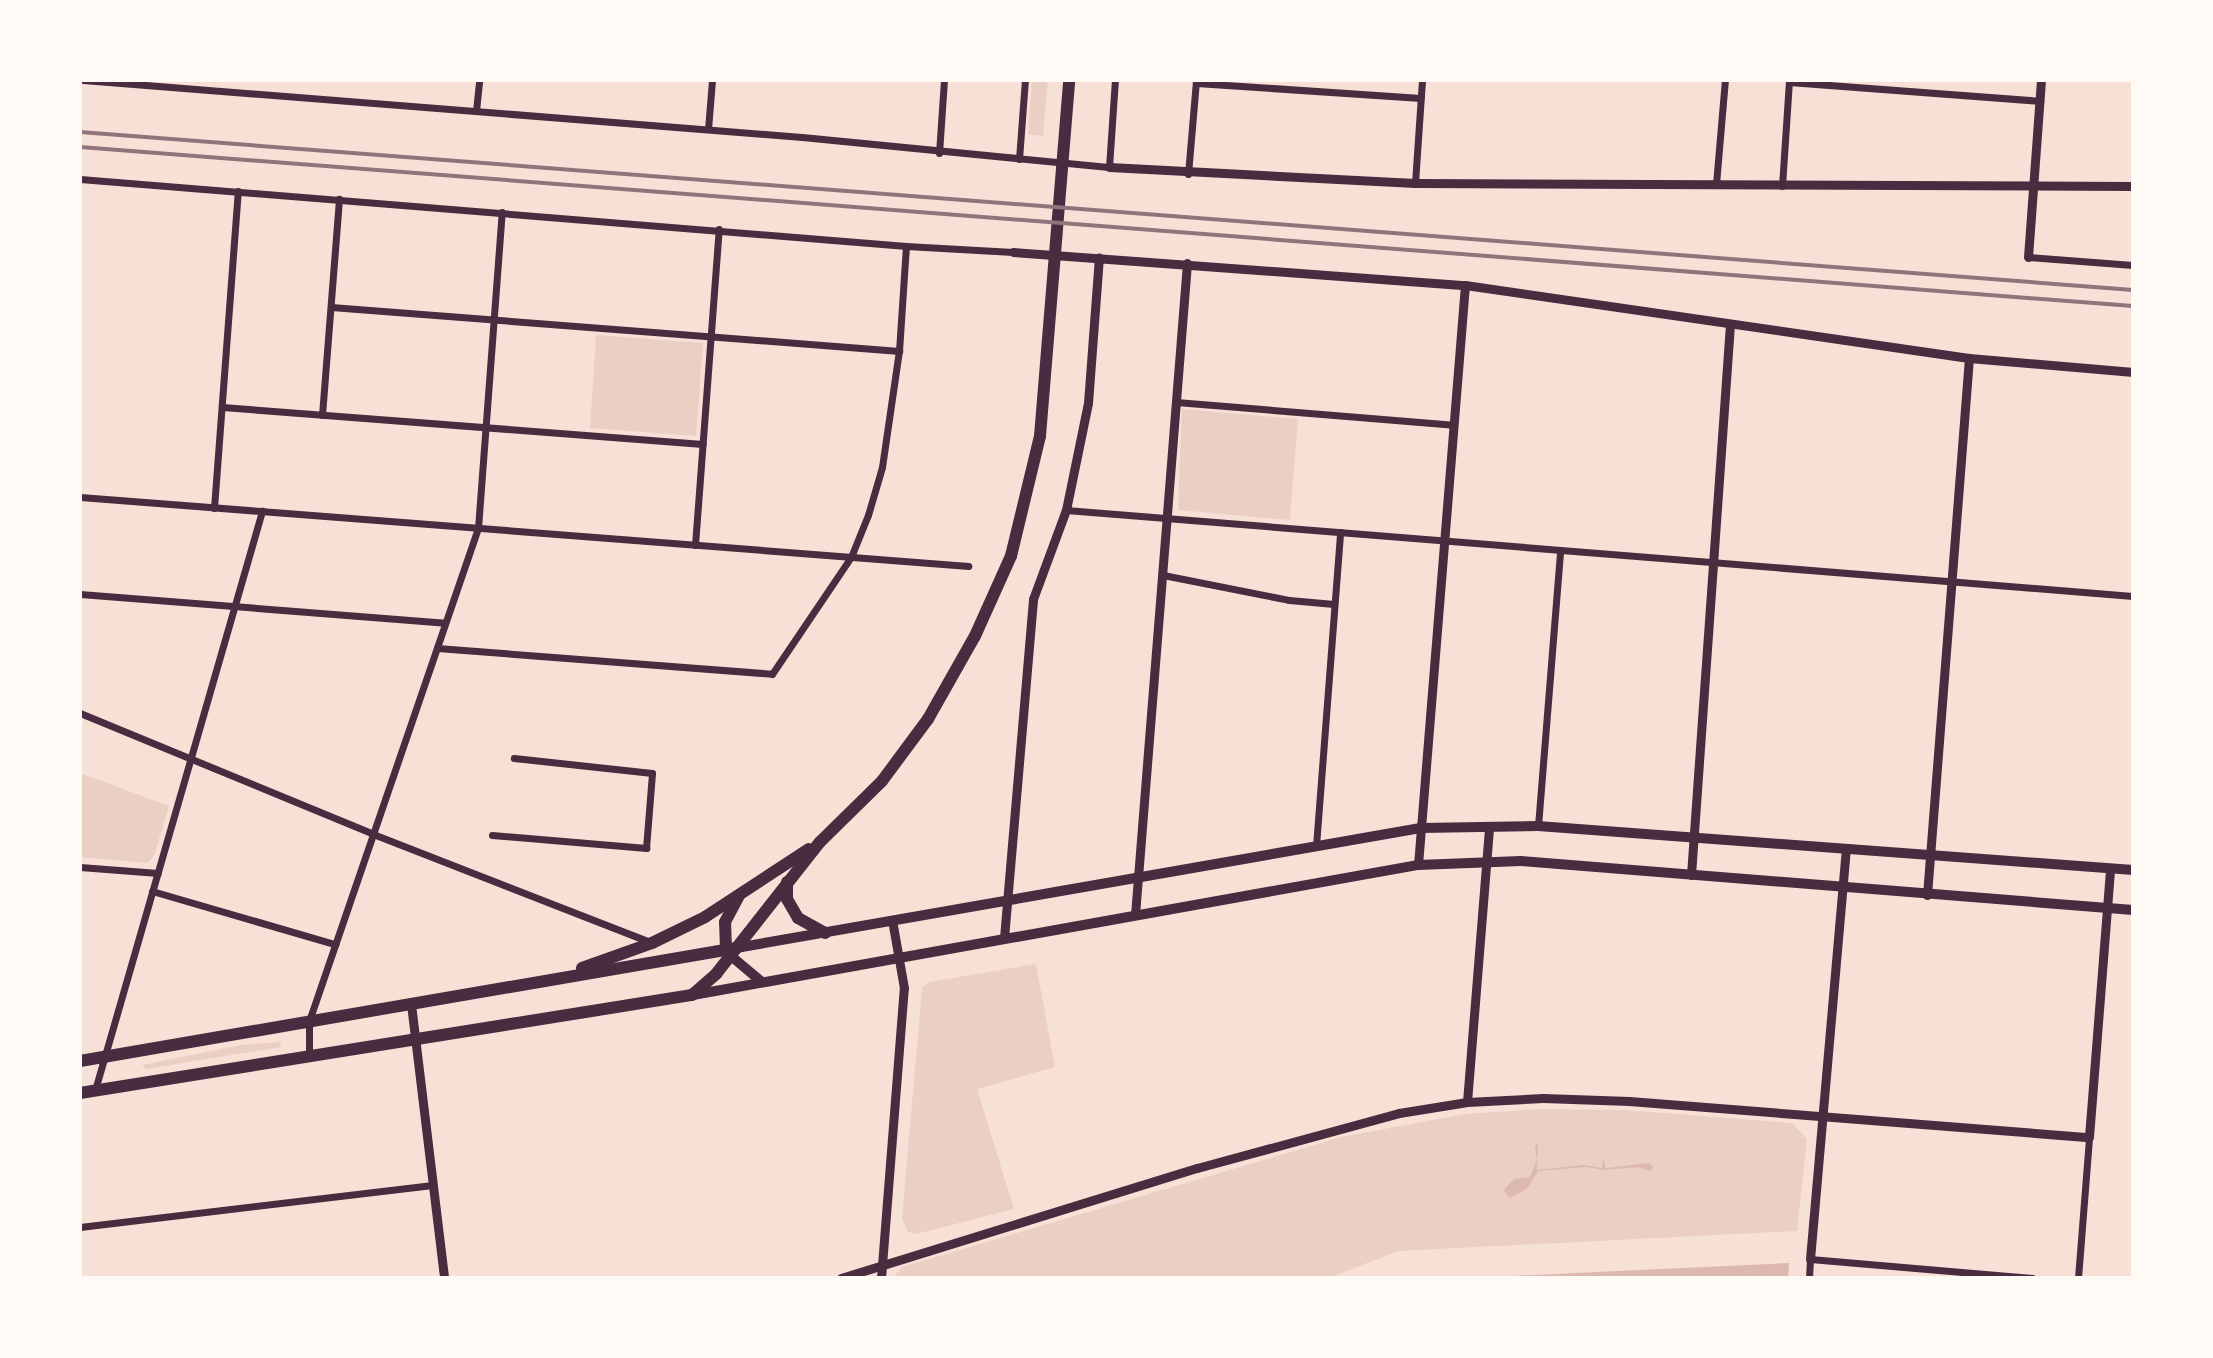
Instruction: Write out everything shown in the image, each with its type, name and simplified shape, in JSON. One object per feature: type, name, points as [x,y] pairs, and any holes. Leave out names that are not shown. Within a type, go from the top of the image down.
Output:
[{"type":"highway","points":[[80,1093],[692,995],[716,974],[731,951],[820,842],[882,781],[928,719],[975,636],[1011,556],[1040,436],[1069,80]]},
{"type":"highway","points":[[553,979],[652,943],[705,917],[820,842]]},
{"type":"highway","points":[[787,882],[787,899],[798,918],[825,933]]},
{"type":"highway","points":[[731,951],[725,922],[745,889]]},
{"type":"highway","points":[[80,1061],[731,951]]},
{"type":"main road","points":[[731,951],[1421,828],[1538,826],[2133,870]]},
{"type":"main road","points":[[692,995],[1418,865],[1521,861],[2133,910]]},
{"type":"main road","points":[[731,951],[761,981]]},
{"type":"street","points":[[83,80],[708,129],[1188,174],[1415,183],[2133,186]]},
{"type":"street","points":[[204,80],[204,90]]},
{"type":"street","points":[[476,111],[479,80]]},
{"type":"street","points":[[708,129],[712,80]]},
{"type":"street","points":[[939,153],[944,80]]},
{"type":"street","points":[[1019,159],[1025,80]]},
{"type":"street","points":[[1109,167],[1115,80]]},
{"type":"street","points":[[1415,183],[1422,80]]},
{"type":"street","points":[[1716,184],[1725,80]]},
{"type":"street","points":[[2041,80],[2028,257],[2133,265]]},
{"type":"street","points":[[1188,174],[1196,81],[1421,98]]},
{"type":"street","points":[[1782,186],[1789,81],[2040,101]]},
{"type":"street","points":[[80,179],[906,246],[1187,263],[1465,285],[1969,358],[2133,372]]},
{"type":"street","points":[[214,508],[238,191]]},
{"type":"street","points":[[322,415],[339,199]]},
{"type":"street","points":[[309,1055],[309,1021],[478,528],[502,212]]},
{"type":"street","points":[[695,545],[719,229]]},
{"type":"street","points":[[437,648],[772,674],[851,557],[868,515],[882,467],[899,351],[906,246]]},
{"type":"street","points":[[1004,938],[1033,599],[1066,510],[1088,403],[1099,257]]},
{"type":"street","points":[[1135,915],[1187,263]]},
{"type":"street","points":[[1418,865],[1465,285]]},
{"type":"street","points":[[331,307],[899,351]]},
{"type":"street","points":[[1691,875],[1730,324]]},
{"type":"street","points":[[1927,895],[1969,358]]},
{"type":"street","points":[[1176,402],[1453,425]]},
{"type":"street","points":[[222,407],[703,444]]},
{"type":"street","points":[[80,497],[968,566]]},
{"type":"street","points":[[1066,510],[2133,596]]},
{"type":"street","points":[[95,1090],[262,511]]},
{"type":"street","points":[[1316,846],[1340,532]]},
{"type":"street","points":[[1538,826],[1560,550]]},
{"type":"street","points":[[1163,575],[1289,600],[1334,604]]},
{"type":"street","points":[[80,594],[445,623]]},
{"type":"street","points":[[80,713],[373,834],[652,943]]},
{"type":"street","points":[[492,835],[646,848],[652,773],[514,758]]},
{"type":"street","points":[[1467,1102],[1489,826]]},
{"type":"street","points":[[1809,1278],[1846,849]]},
{"type":"street","points":[[80,867],[158,873]]},
{"type":"street","points":[[2078,1278],[2110,869]]},
{"type":"street","points":[[152,891],[335,944]]},
{"type":"street","points":[[881,1278],[904,988],[892,920]]},
{"type":"street","points":[[411,1004],[444,1278]]},
{"type":"street","points":[[841,1278],[1197,1168],[1399,1113],[1467,1102],[1572,1099],[2089,1137]]},
{"type":"street","points":[[80,1227],[433,1185]]},
{"type":"street","points":[[1810,1259],[1944,1274],[2032,1278]]},
{"type":"shaded area","points":[[1032,80],[1048,80],[1043,136],[1028,134]]},
{"type":"shaded area","points":[[596,335],[703,343],[696,436],[590,428]]},
{"type":"shaded area","points":[[1182,409],[1298,419],[1290,520],[1178,510]]},
{"type":"shaded area","points":[[80,773],[169,806],[154,856],[147,863],[80,857]]},
{"type":"shaded area","points":[[1036,964],[1055,1067],[977,1089],[1014,1209],[916,1234],[908,1232],[902,1219],[922,987],[929,982]]},
{"type":"shaded area","points":[[280,1042],[281,1047],[146,1069],[142,1065],[242,1045]]},
{"type":"shaded area","points":[[1542,1109],[1625,1110],[1792,1123],[1807,1139],[1797,1231],[1398,1251],[1329,1278],[893,1278],[902,1267],[1341,1137],[1465,1114]]},
{"type":"shaded area","points":[[1538,1143],[1537,1170],[1583,1165],[1602,1168],[1603,1157],[1606,1168],[1649,1163],[1654,1168],[1649,1171],[1638,1167],[1604,1170],[1587,1167],[1538,1171],[1527,1189],[1509,1198],[1504,1190],[1508,1185],[1515,1179],[1530,1177],[1537,1160],[1535,1147]]},
{"type":"shaded area","points":[[1789,1263],[1788,1278],[1468,1278]]},
{"type":"railway","points":[[80,132],[2133,290]]},
{"type":"railway","points":[[80,147],[2133,306]]}]
